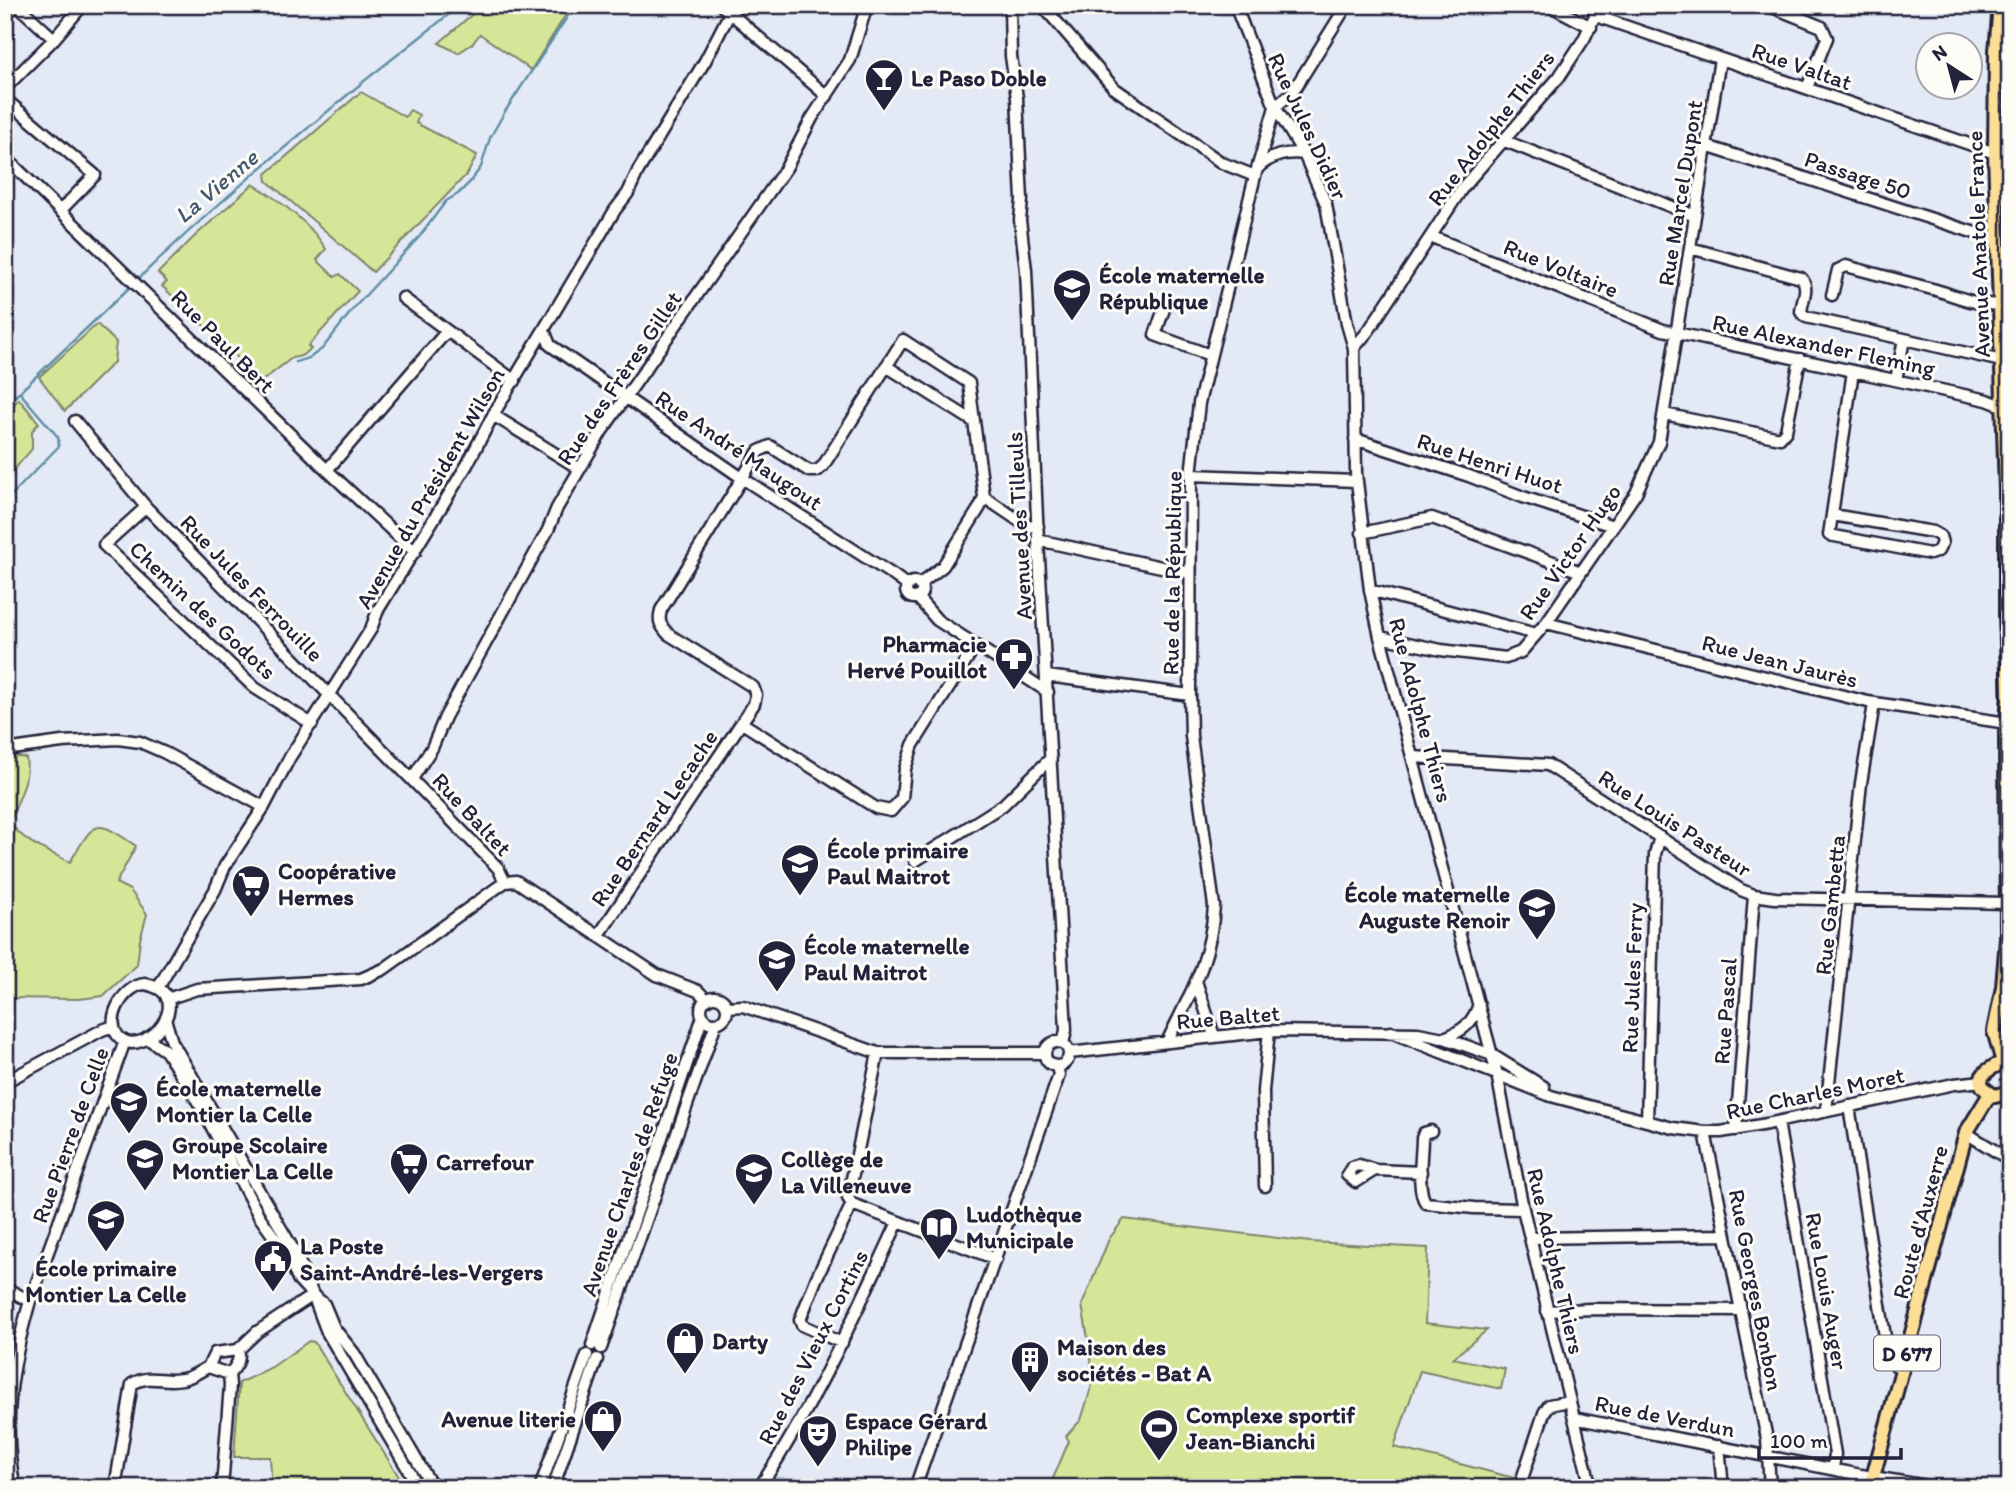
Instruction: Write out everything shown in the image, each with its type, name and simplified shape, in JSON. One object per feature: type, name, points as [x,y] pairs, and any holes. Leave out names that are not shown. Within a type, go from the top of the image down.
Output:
[{"type":"main road","name":"Avenue Anatole France","points":[[1992,5],[1996,51]]},
{"type":"main road","name":"Avenue Anatole France","points":[[2000,5],[1996,51],[1995,153],[2006,408],[2007,903],[2006,961],[1994,1031],[2006,1061]]},
{"type":"main road","points":[[2006,1061],[1987,1070],[1982,1081],[1984,1089],[1990,1094],[2000,1096],[2010,1092]]},
{"type":"main road","name":"Route d'Auxerre","points":[[1872,1481],[1966,1133],[1990,1094]]},
{"type":"street","points":[[17,5],[54,39]]},
{"type":"street","points":[[5,88],[54,39],[83,5]]},
{"type":"street","name":"Rue des Frères Gillet","points":[[412,779],[432,748],[446,717],[602,431],[772,190],[812,118],[850,60],[867,5]]},
{"type":"street","name":"Avenue des Tilleuls","points":[[1010,5],[1066,1048]]},
{"type":"street","points":[[1042,5],[1114,88],[1222,163],[1256,172],[1270,159],[1291,152],[1304,154]]},
{"type":"street","name":"Rue Jules Didier","points":[[1235,5],[1275,107],[1304,154],[1326,204],[1347,324],[1354,348]]},
{"type":"street","points":[[1275,107],[1293,93],[1347,5]]},
{"type":"street","points":[[1549,5],[1591,27]]},
{"type":"street","name":"Rue Adolphe Thiers","points":[[1591,1488],[1523,1209],[1497,1074],[1370,590],[1356,481],[1354,348],[1432,237],[1463,187],[1559,77],[1591,27],[1600,5]]},
{"type":"street","points":[[1767,5],[1822,27],[1827,38],[1807,88]]},
{"type":"street","points":[[728,8],[827,96]]},
{"type":"street","name":"Avenue du Président Wilson","points":[[158,988],[215,890],[225,866],[264,807],[290,757],[371,629],[397,578],[467,465],[493,415],[705,61],[728,8]]},
{"type":"street","name":"Rue Valtat","points":[[1596,16],[1995,153]]},
{"type":"street","name":"Rue Marcel Dupont","points":[[1677,332],[1720,59]]},
{"type":"street","points":[[5,99],[95,175],[60,211]]},
{"type":"street","name":"Rue de la République","points":[[1167,1042],[1205,963],[1213,930],[1214,906],[1191,736],[1191,475],[1199,403],[1256,172],[1275,107]]},
{"type":"street","points":[[1505,141],[1695,216]]},
{"type":"street","name":"Passage 50","points":[[1706,146],[1997,240]]},
{"type":"street","name":"Rue Paul Bert","points":[[5,157],[415,552]]},
{"type":"street","name":"Rue Voltaire","points":[[1432,237],[1663,330],[1677,332]]},
{"type":"street","points":[[1690,248],[1801,278],[1806,288],[1801,312],[1806,317],[2002,361]]},
{"type":"street","points":[[1832,295],[1838,270],[1846,266],[1939,291],[1964,301],[2000,305]]},
{"type":"street","points":[[403,298],[515,381]]},
{"type":"street","points":[[1165,306],[1155,335],[1210,355]]},
{"type":"street","points":[[534,347],[550,345],[544,330]]},
{"type":"street","points":[[327,470],[447,331]]},
{"type":"street","name":"Rue Alexander Fleming","points":[[1677,332],[1987,400],[2006,408]]},
{"type":"street","name":"Rue Victor Hugo","points":[[1380,636],[1441,650],[1506,658],[1521,652],[1546,623],[1636,493],[1649,468],[1660,442],[1677,332]]},
{"type":"street","points":[[1896,380],[1903,339]]},
{"type":"street","points":[[742,478],[759,451],[770,446],[809,471],[817,471],[823,467],[903,340],[968,383],[984,497],[943,566],[919,584],[912,583],[908,586],[908,595],[917,597],[937,620],[1048,692]]},
{"type":"street","name":"Rue André Maugout","points":[[550,345],[742,478],[908,586]]},
{"type":"street","points":[[1664,414],[1780,438],[1786,431],[1800,359]]},
{"type":"street","points":[[886,366],[973,421]]},
{"type":"street","points":[[1832,515],[1933,533],[1940,536],[1942,543],[1938,551],[1930,554],[1829,535],[1853,371]]},
{"type":"street","points":[[493,415],[580,468]]},
{"type":"street","name":"Chemin des Godots","points":[[75,421],[146,507],[104,545],[255,688],[312,724]]},
{"type":"street","name":"Rue Henri Huot","points":[[1355,439],[1469,475],[1524,497],[1613,526]]},
{"type":"street","points":[[1191,475],[1356,481]]},
{"type":"street","name":"Rue Bernard Lecache","points":[[599,935],[754,704],[756,695],[753,687],[668,634],[659,619],[661,610],[742,478]]},
{"type":"street","points":[[984,497],[1027,526],[1038,526]]},
{"type":"street","name":"Rue Jules Ferrouille","points":[[146,507],[330,696]]},
{"type":"street","points":[[1362,533],[1432,519],[1581,572]]},
{"type":"street","points":[[1038,540],[1189,573]]},
{"type":"street","points":[[917,597],[921,592],[919,584]]},
{"type":"street","points":[[1370,590],[1536,634]]},
{"type":"street","name":"Rue Jean Jaurès","points":[[1546,623],[1874,704],[2008,715]]},
{"type":"street","points":[[742,723],[876,808],[891,811],[902,798],[905,769],[913,745],[975,646]]},
{"type":"street","points":[[1047,676],[1190,695]]},
{"type":"street","name":"Rue Baltet","points":[[330,696],[498,868],[505,882],[516,881],[657,975],[698,991],[707,1000]]},
{"type":"street","name":"Rue Gambetta","points":[[1826,1111],[1861,783],[1874,704]]},
{"type":"street","points":[[5,750],[62,742],[118,739],[140,742],[264,807]]},
{"type":"street","name":"Rue Louis Pasteur","points":[[1413,757],[1548,765],[1741,890],[1754,895],[2007,903]]},
{"type":"street","points":[[915,860],[1003,804],[1051,758]]},
{"type":"street","name":"Rue Jules Ferry","points":[[1647,1121],[1655,854],[1660,837]]},
{"type":"street","points":[[167,999],[197,989],[361,979],[384,969],[505,882]]},
{"type":"street","name":"Rue Pascal","points":[[1736,1130],[1754,895]]},
{"type":"street","points":[[1196,981],[1214,1036]]},
{"type":"street","points":[[145,984],[158,988],[167,999],[169,1014],[162,1027],[136,1042],[125,1041],[117,1035],[114,1026],[120,999],[127,990],[145,984]]},
{"type":"street","points":[[719,998],[727,1007],[726,1016],[716,1023],[703,1016],[702,1007],[707,1000],[719,998]]},
{"type":"street","points":[[1444,1038],[1467,1026],[1475,1016],[1479,1003]]},
{"type":"street","points":[[727,1007],[743,1006],[878,1053],[1044,1053],[1058,1071]]},
{"type":"street","name":"Avenue Charles de Refuge","points":[[553,1488],[594,1352],[703,1016]]},
{"type":"street","points":[[166,1022],[170,1038],[296,1254],[327,1332],[419,1488]]},
{"type":"street","name":"Avenue Charles de Refuge","points":[[540,1488],[594,1352],[716,1023]]},
{"type":"street","points":[[5,1082],[114,1026]]},
{"type":"street","points":[[1265,1186],[1263,1091],[1269,1031]]},
{"type":"street","name":"Rue Baltet","points":[[1044,1053],[1051,1044],[1066,1048],[1167,1042],[1269,1031],[1418,1033],[1444,1038],[1492,1055]]},
{"type":"street","name":"Rue Baltet","points":[[1391,1032],[1497,1074]]},
{"type":"street","points":[[146,1038],[166,1051],[200,1105],[259,1216],[289,1258],[298,1279],[324,1304],[334,1328],[354,1353],[433,1488]]},
{"type":"street","name":"Rue Pierre de Celle","points":[[15,1488],[6,1424],[13,1370],[30,1301],[125,1041]]},
{"type":"street","points":[[915,1488],[996,1259],[1058,1071],[1067,1060],[1066,1048]]},
{"type":"street","points":[[878,1053],[848,1198],[852,1204],[996,1259]]},
{"type":"street","name":"Rue Charles Moret","points":[[1492,1055],[1535,1083],[1574,1101]]},
{"type":"street","name":"Rue Charles Moret","points":[[1497,1074],[1536,1090],[1574,1101],[1673,1128],[1705,1132],[1736,1130],[1954,1084],[1982,1081]]},
{"type":"street","points":[[1849,1106],[1888,1356],[1895,1365],[1903,1368]]},
{"type":"street","name":"Rue Louis Auger","points":[[1778,1122],[1835,1454],[1833,1468]]},
{"type":"street","points":[[1432,1131],[1424,1133],[1422,1138],[1421,1198],[1426,1203],[1523,1209]]},
{"type":"street","name":"Rue Georges Bonbon","points":[[1705,1132],[1767,1440],[1770,1488]]},
{"type":"street","points":[[1966,1133],[2010,1160]]},
{"type":"street","points":[[1375,1170],[1421,1172]]},
{"type":"street","points":[[842,1343],[803,1325],[800,1320],[852,1204]]},
{"type":"street","name":"Rue des Vieux Cortins","points":[[759,1488],[787,1444],[842,1343],[898,1222]]},
{"type":"street","points":[[1530,1238],[1725,1235]]},
{"type":"street","points":[[5,1288],[30,1301]]},
{"type":"street","points":[[115,1488],[132,1384],[144,1377],[186,1379],[208,1367],[215,1353],[238,1350],[257,1332],[313,1294]]},
{"type":"street","points":[[1547,1311],[1740,1310]]},
{"type":"street","points":[[229,1374],[236,1368],[239,1360],[238,1350]]},
{"type":"street","points":[[208,1367],[229,1374]]},
{"type":"street","points":[[222,1488],[229,1374]]},
{"type":"street","points":[[1519,1488],[1544,1413],[1549,1405],[1569,1401]]},
{"type":"street","name":"Rue de Verdun","points":[[1574,1418],[1833,1468],[1861,1475],[1872,1481],[1939,1488]]},
{"type":"street","points":[[1719,1446],[1723,1488]]},
{"type":"green space","points":[[483,5],[572,5],[531,70],[480,34],[472,44],[458,53],[439,43]]},
{"type":"green space","points":[[361,92],[405,117],[410,110],[419,115],[416,123],[477,155],[468,173],[373,272],[267,181],[266,174]]},
{"type":"green space","points":[[253,184],[312,230],[326,249],[317,260],[335,277],[340,274],[358,291],[308,346],[311,349],[292,358],[262,381],[162,286],[167,282],[158,273]]},
{"type":"green space","points":[[97,324],[116,342],[114,362],[65,411],[39,377]]},
{"type":"green space","points":[[19,399],[39,423],[32,431],[32,449],[13,471],[9,470],[5,475],[5,413]]},
{"type":"green space","points":[[12,756],[26,758],[27,767],[25,783],[10,822],[29,841],[70,862],[85,838],[96,828],[111,830],[136,846],[116,883],[130,890],[147,914],[137,965],[103,996],[79,999],[5,998],[5,761]]},
{"type":"green space","points":[[1124,1219],[1310,1242],[1428,1248],[1425,1323],[1487,1330],[1453,1358],[1505,1369],[1501,1389],[1420,1371],[1394,1447],[1514,1478],[1511,1488],[1049,1488],[1069,1441],[1066,1436],[1081,1420],[1092,1385],[1091,1356],[1082,1305],[1109,1239]]},
{"type":"green space","points":[[309,1341],[314,1342],[401,1480],[386,1488],[272,1488],[270,1457],[234,1457],[239,1383],[272,1367]]},
{"type":"waterway","name":"La Vienne","points":[[137,280],[276,155],[460,5]]},
{"type":"waterway","points":[[296,362],[309,358],[322,349],[354,308],[420,236],[446,201],[470,182],[481,167],[490,138],[504,113],[575,5]]},
{"type":"waterway","name":"La Vienne","points":[[5,406],[132,285]]},
{"type":"waterway","points":[[5,502],[59,446],[58,437],[21,394]]},
{"type":"place","name":"Le Paso Doble","points":[[884,112]]},
{"type":"place","name":"École maternelle République","points":[[1072,322]]},
{"type":"place","name":"Pharmacie Hervé Pouillot","points":[[1014,691]]},
{"type":"place","name":"École primaire Paul Maitrot","points":[[800,897]]},
{"type":"place","name":"Coopérative Hermes","points":[[251,918]]},
{"type":"place","name":"École maternelle Auguste Renoir","points":[[1537,941]]},
{"type":"place","name":"École maternelle Paul Maitrot","points":[[777,993]]},
{"type":"place","name":"École maternelle Montier la Celle","points":[[129,1135]]},
{"type":"place","name":"Groupe Scolaire Montier La Celle","points":[[145,1192]]},
{"type":"place","name":"Carrefour","points":[[409,1196]]},
{"type":"place","name":"Collège de La Villeneuve","points":[[754,1206]]},
{"type":"place","name":"École primaire Montier La Celle","points":[[106,1253]]},
{"type":"place","name":"Ludothèque Municipale","points":[[939,1261]]},
{"type":"place","name":"La Poste Saint-André-les-Vergers","points":[[273,1293]]},
{"type":"place","name":"Darty","points":[[685,1375]]},
{"type":"place","name":"Maison des sociétés - Bat A","points":[[1030,1394]]},
{"type":"place","name":"Avenue literie","points":[[603,1453]]},
{"type":"place","name":"Complexe sportif Jean-Bianchi","points":[[1159,1462]]},
{"type":"place","name":"Espace Gérard Philipe","points":[[818,1468]]}]
